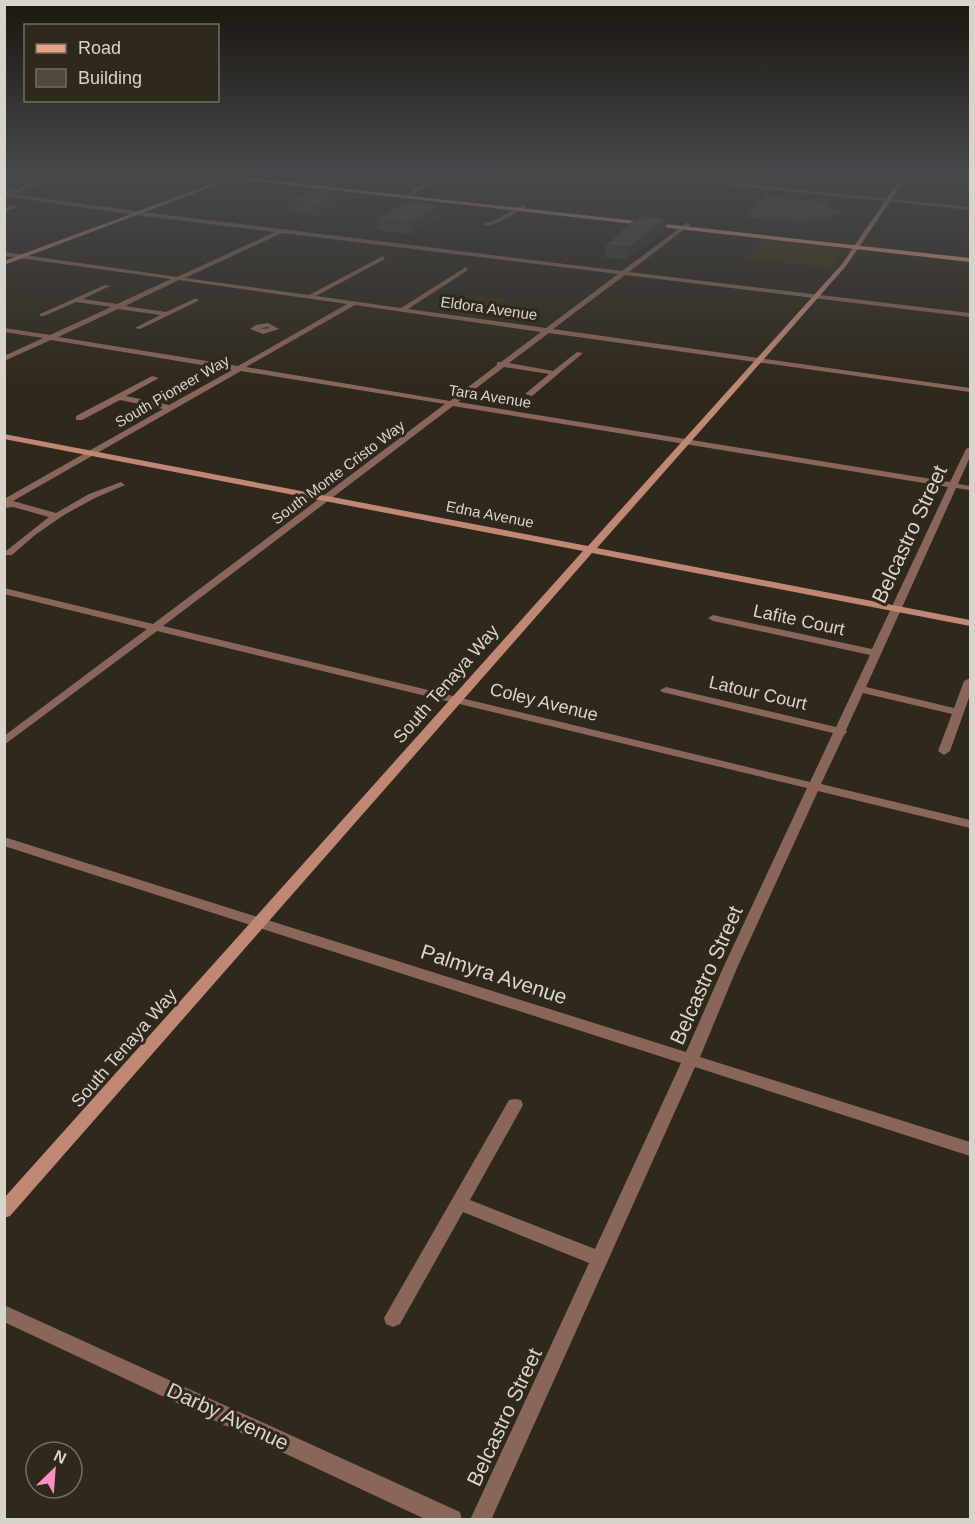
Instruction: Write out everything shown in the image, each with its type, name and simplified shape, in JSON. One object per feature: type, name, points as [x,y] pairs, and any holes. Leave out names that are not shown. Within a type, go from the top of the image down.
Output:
[{"type":"main road","points":[[868,246],[970,260]]},
{"type":"main road","points":[[886,246],[970,254]]},
{"type":"street","points":[[4,263],[49,246]]},
{"type":"street","points":[[4,359],[250,246]]},
{"type":"street","points":[[404,246],[970,315]]},
{"type":"street","name":"South Monte Cristo Way","points":[[4,742],[658,246]]},
{"type":"street","name":"South Tenaya Way","points":[[4,1211],[859,246]]},
{"type":"street","name":"Eldora Avenue","points":[[4,254],[970,390]]},
{"type":"street","points":[[310,297],[382,258]]},
{"type":"street","points":[[402,310],[466,269]]},
{"type":"street","points":[[42,315],[107,286]]},
{"type":"street","points":[[75,300],[168,314]]},
{"type":"street","points":[[138,328],[196,300]]},
{"type":"street","name":"South Pioneer Way","points":[[4,504],[354,303]]},
{"type":"street","name":"Tara Avenue","points":[[4,330],[970,488]]},
{"type":"street","points":[[274,330],[299,334]]},
{"type":"street","points":[[529,394],[579,352]]},
{"type":"street","points":[[500,364],[555,373]]},
{"type":"street","points":[[79,418],[155,378]]},
{"type":"street","points":[[118,398],[171,408]]},
{"type":"street","name":"Edna Avenue","points":[[4,436],[970,623]]},
{"type":"street","name":"Belcastro Street","points":[[480,1520],[691,1059],[730,968],[816,787],[970,449]]},
{"type":"street","points":[[9,553],[23,539],[54,519],[106,489],[121,485]]},
{"type":"street","points":[[4,504],[13,504],[52,514],[54,519]]},
{"type":"street","points":[[4,510],[45,520],[54,519]]},
{"type":"street","name":"Coley Avenue","points":[[4,591],[970,824]]},
{"type":"street","name":"Lafite Court","points":[[713,618],[877,653]]},
{"type":"street","points":[[944,751],[970,681]]},
{"type":"street","points":[[860,689],[959,711]]},
{"type":"street","name":"Latour Court","points":[[666,690],[841,732]]},
{"type":"street","name":"Palmyra Avenue","points":[[4,841],[970,1149]]},
{"type":"street","points":[[393,1318],[515,1105]]},
{"type":"street","points":[[459,1203],[600,1259]]},
{"type":"street","name":"Darby Avenue","points":[[4,1313],[452,1520]]},
{"type":"sand","points":[[757,246],[823,246],[844,250],[831,268],[744,258]]},
{"type":"sand","points":[[479,296],[506,300],[481,318],[452,313]]}]
